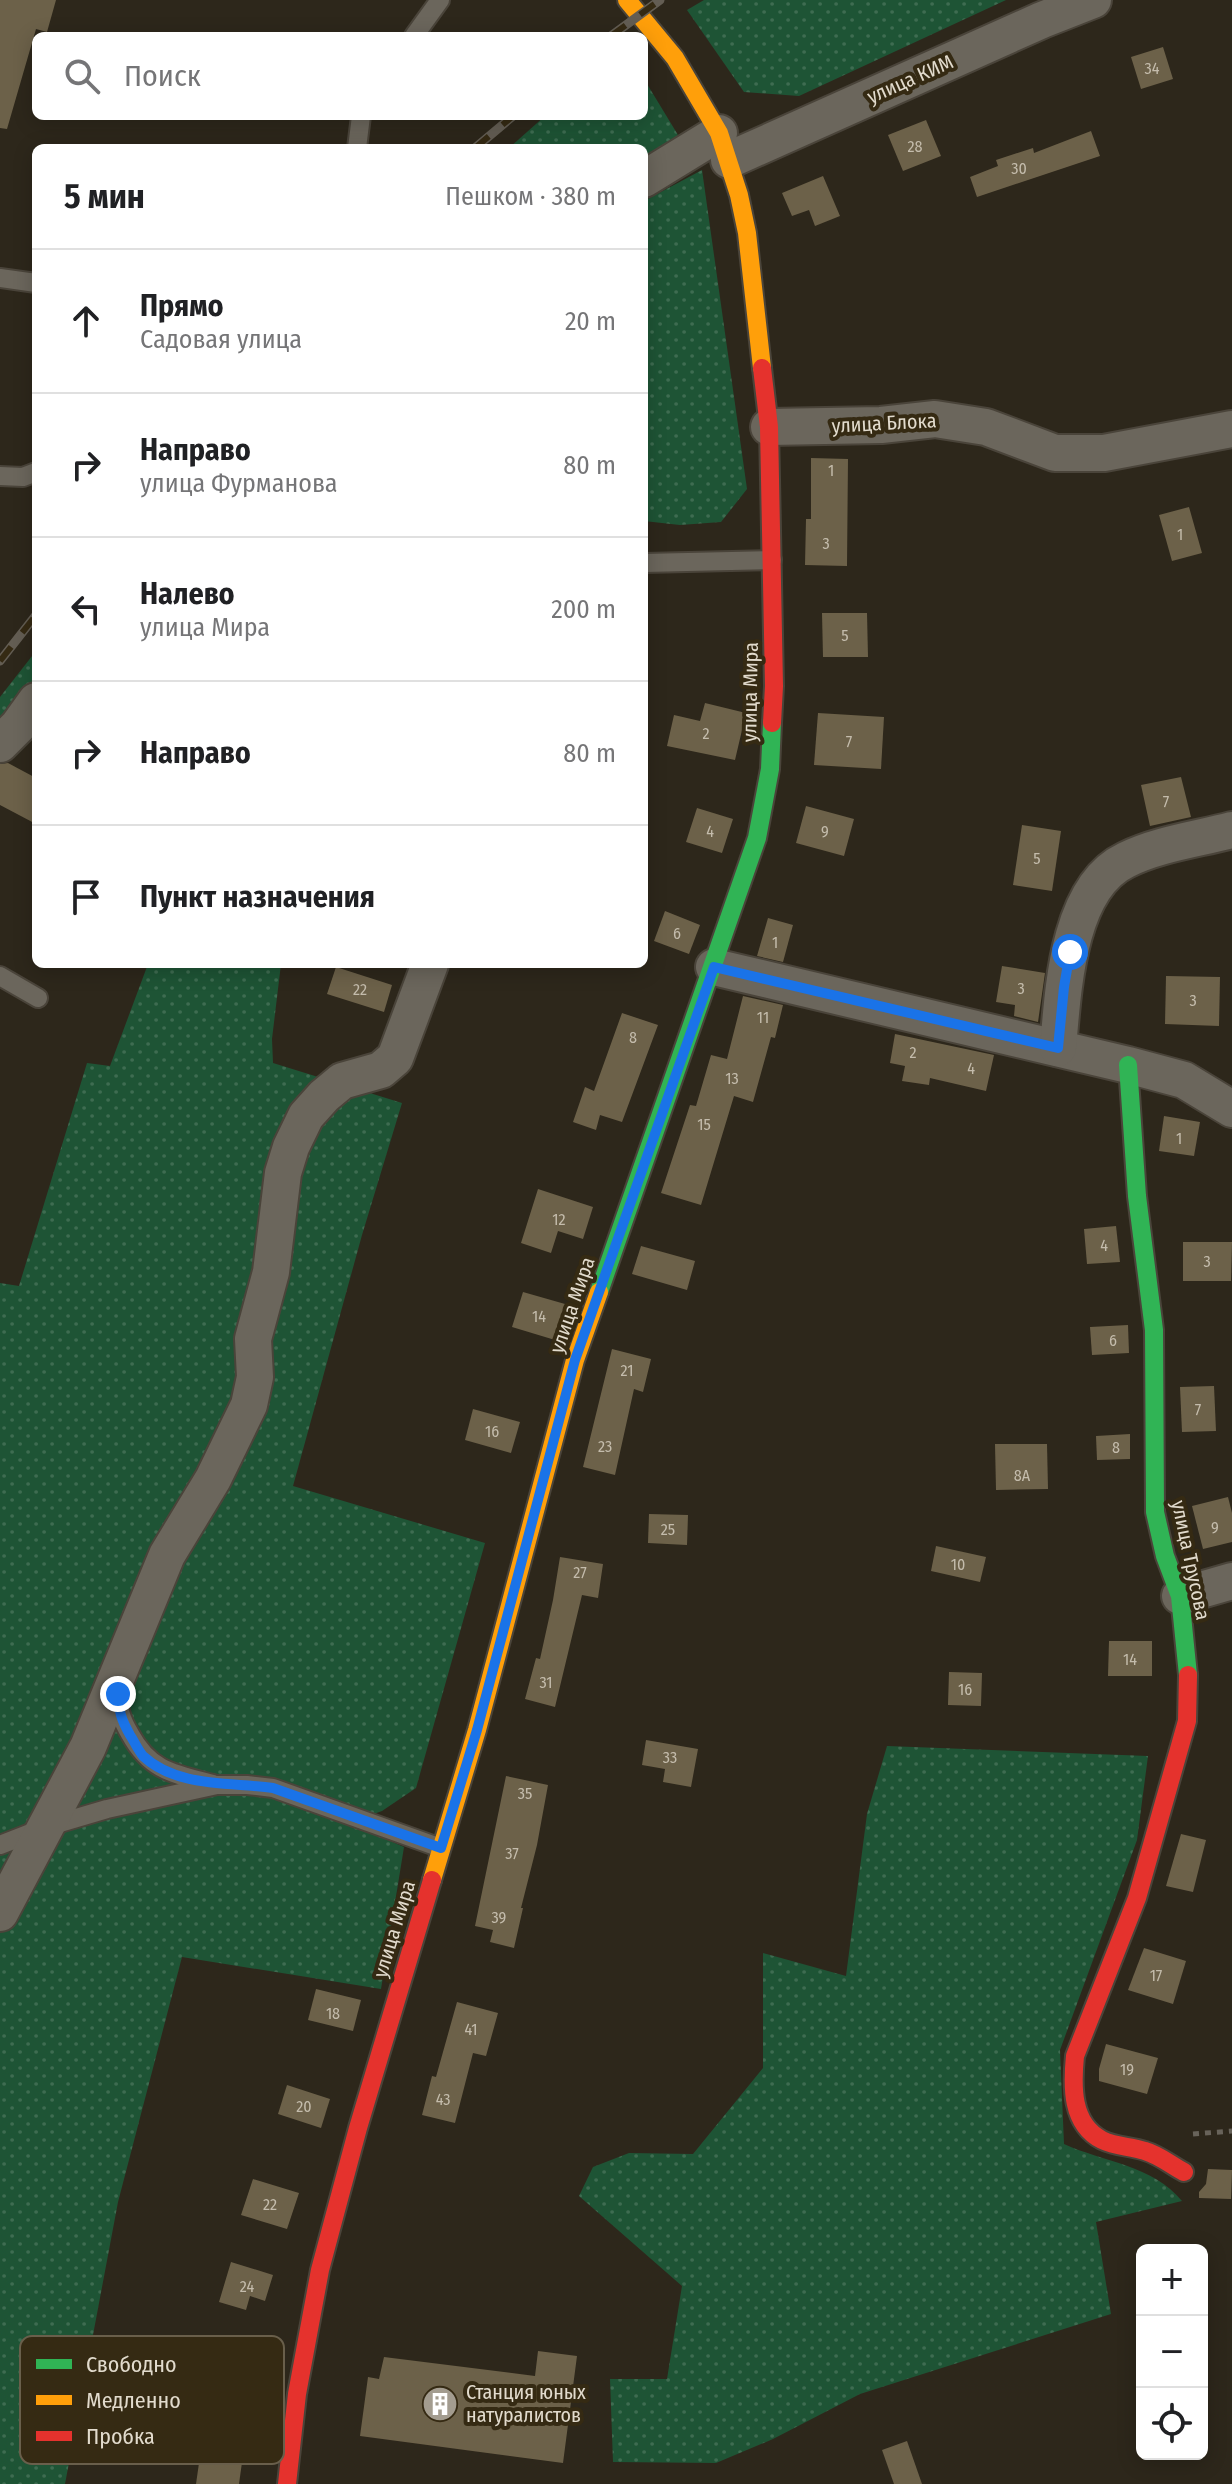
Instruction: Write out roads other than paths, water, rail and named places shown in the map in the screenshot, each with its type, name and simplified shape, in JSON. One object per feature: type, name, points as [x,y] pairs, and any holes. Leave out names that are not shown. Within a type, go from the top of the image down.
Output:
[{"type":"street","points":[[627,0],[675,58],[724,146]]},
{"type":"street","name":"улица КИМ","points":[[648,177],[1093,0]]},
{"type":"street","name":"улица Мира","points":[[287,2484],[297,2394],[320,2270],[358,2128],[477,1730],[575,1360],[714,967],[757,838],[765,802],[770,769],[774,686],[769,427],[747,233],[724,146]]},
{"type":"street","name":"улица Блока","points":[[769,427],[881,425],[935,419],[986,427],[1055,453],[1104,453],[1232,429]]},
{"type":"street","points":[[0,744],[32,707]]},
{"type":"street","points":[[1058,1048],[1070,952],[1094,887],[1125,860],[1232,830]]},
{"type":"street","points":[[714,967],[1184,1080],[1232,1109]]},
{"type":"street","points":[[0,1913],[88,1747],[167,1555],[213,1479],[249,1405],[255,1377],[253,1339],[271,1272],[283,1173],[291,1147],[306,1116],[324,1096],[342,1081],[381,1070],[395,1058],[429,968]]},
{"type":"street","name":"улица Трусова","points":[[1128,1065],[1137,1196],[1154,1330],[1155,1512],[1165,1556],[1180,1596],[1189,1683],[1187,1721],[1137,1898],[1075,2056],[1073,2081],[1076,2106],[1085,2128],[1103,2140],[1150,2152],[1184,2172]]},
{"type":"street","points":[[1180,1596],[1232,1581]]},
{"type":"lane","points":[[417,32],[440,0]]},
{"type":"lane","points":[[358,144],[360,120]]},
{"type":"lane","points":[[0,278],[32,282]]},
{"type":"lane","points":[[0,476],[23,477],[32,474]]},
{"type":"lane","points":[[648,563],[772,560]]},
{"type":"lane","points":[[0,976],[38,998]]},
{"type":"lane","points":[[119,1673],[119,1714],[142,1755],[163,1769],[217,1785]]},
{"type":"lane","points":[[0,1845],[107,1809],[217,1785],[247,1785],[273,1788],[441,1848]]},
{"type":"railway","points":[[616,32],[660,0]]},
{"type":"railway","points":[[480,144],[508,120]]},
{"type":"railway","points":[[0,661],[32,620]]},
{"type":"place","name":"Станция юных натуралистов","points":[[440,2404]]}]
